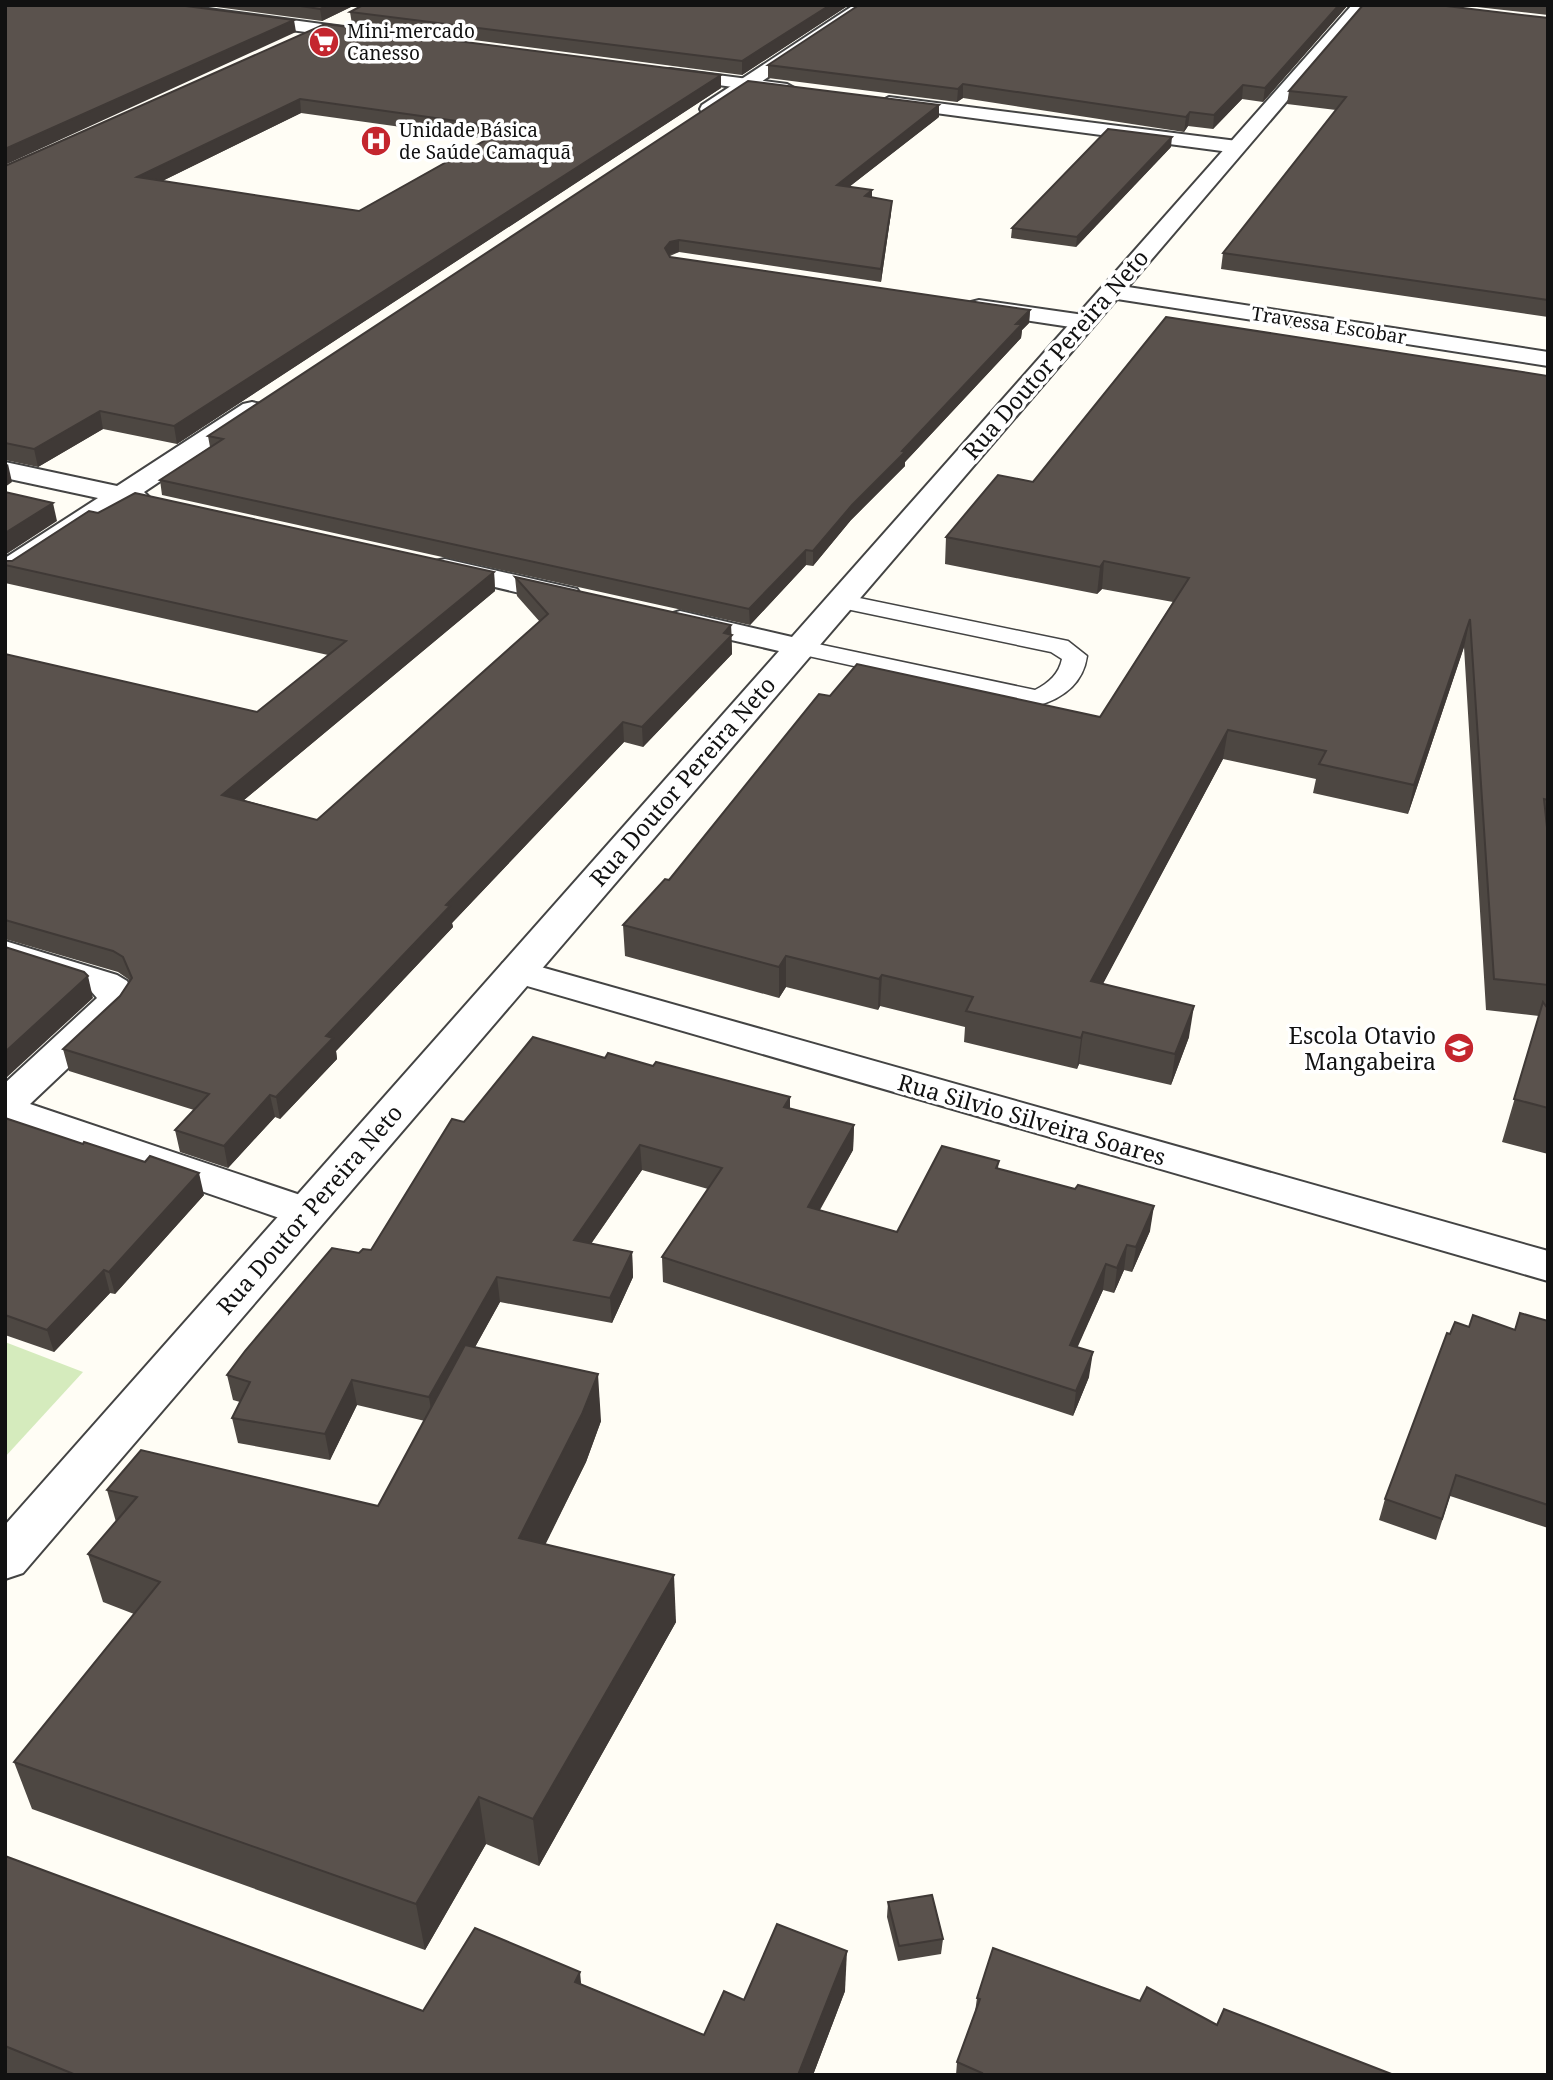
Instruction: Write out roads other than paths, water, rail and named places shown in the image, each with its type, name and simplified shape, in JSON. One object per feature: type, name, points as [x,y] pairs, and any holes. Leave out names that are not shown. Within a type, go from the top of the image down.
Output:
[{"type":"street","points":[[139,5],[378,37]]},
{"type":"street","points":[[690,122],[865,5]]},
{"type":"street","name":"Rua Doutor Pereira Neto","points":[[5,1559],[1360,5]]},
{"type":"street","points":[[299,41],[355,15]]},
{"type":"street","points":[[653,71],[803,90]]},
{"type":"street","points":[[871,99],[1237,147]]},
{"type":"street","name":"Travessa Escobar","points":[[1111,291],[1548,359]]},
{"type":"street","points":[[953,303],[1084,322]]},
{"type":"street","points":[[5,571],[273,396]]},
{"type":"street","points":[[5,470],[163,503]]},
{"type":"street","points":[[420,562],[596,601]]},
{"type":"street","points":[[650,614],[799,647]]},
{"type":"street","points":[[5,952],[104,983],[114,989],[116,998],[110,1008],[5,1107],[306,1212]]},
{"type":"street","name":"Rua Silvio Silveira Soares","points":[[516,971],[1548,1266]]},
{"type":"lane","points":[[799,647],[1036,698],[1055,691],[1075,662],[1075,656],[1070,650],[1059,646],[839,601]]},
{"type":"place","name":"Mini-mercado Canesso","points":[[324,42]]},
{"type":"place","name":"Unidade Básica de Saúde Camaquã","points":[[376,141]]},
{"type":"place","name":"Escola Otavio Mangabeira","points":[[1459,1048]]}]
